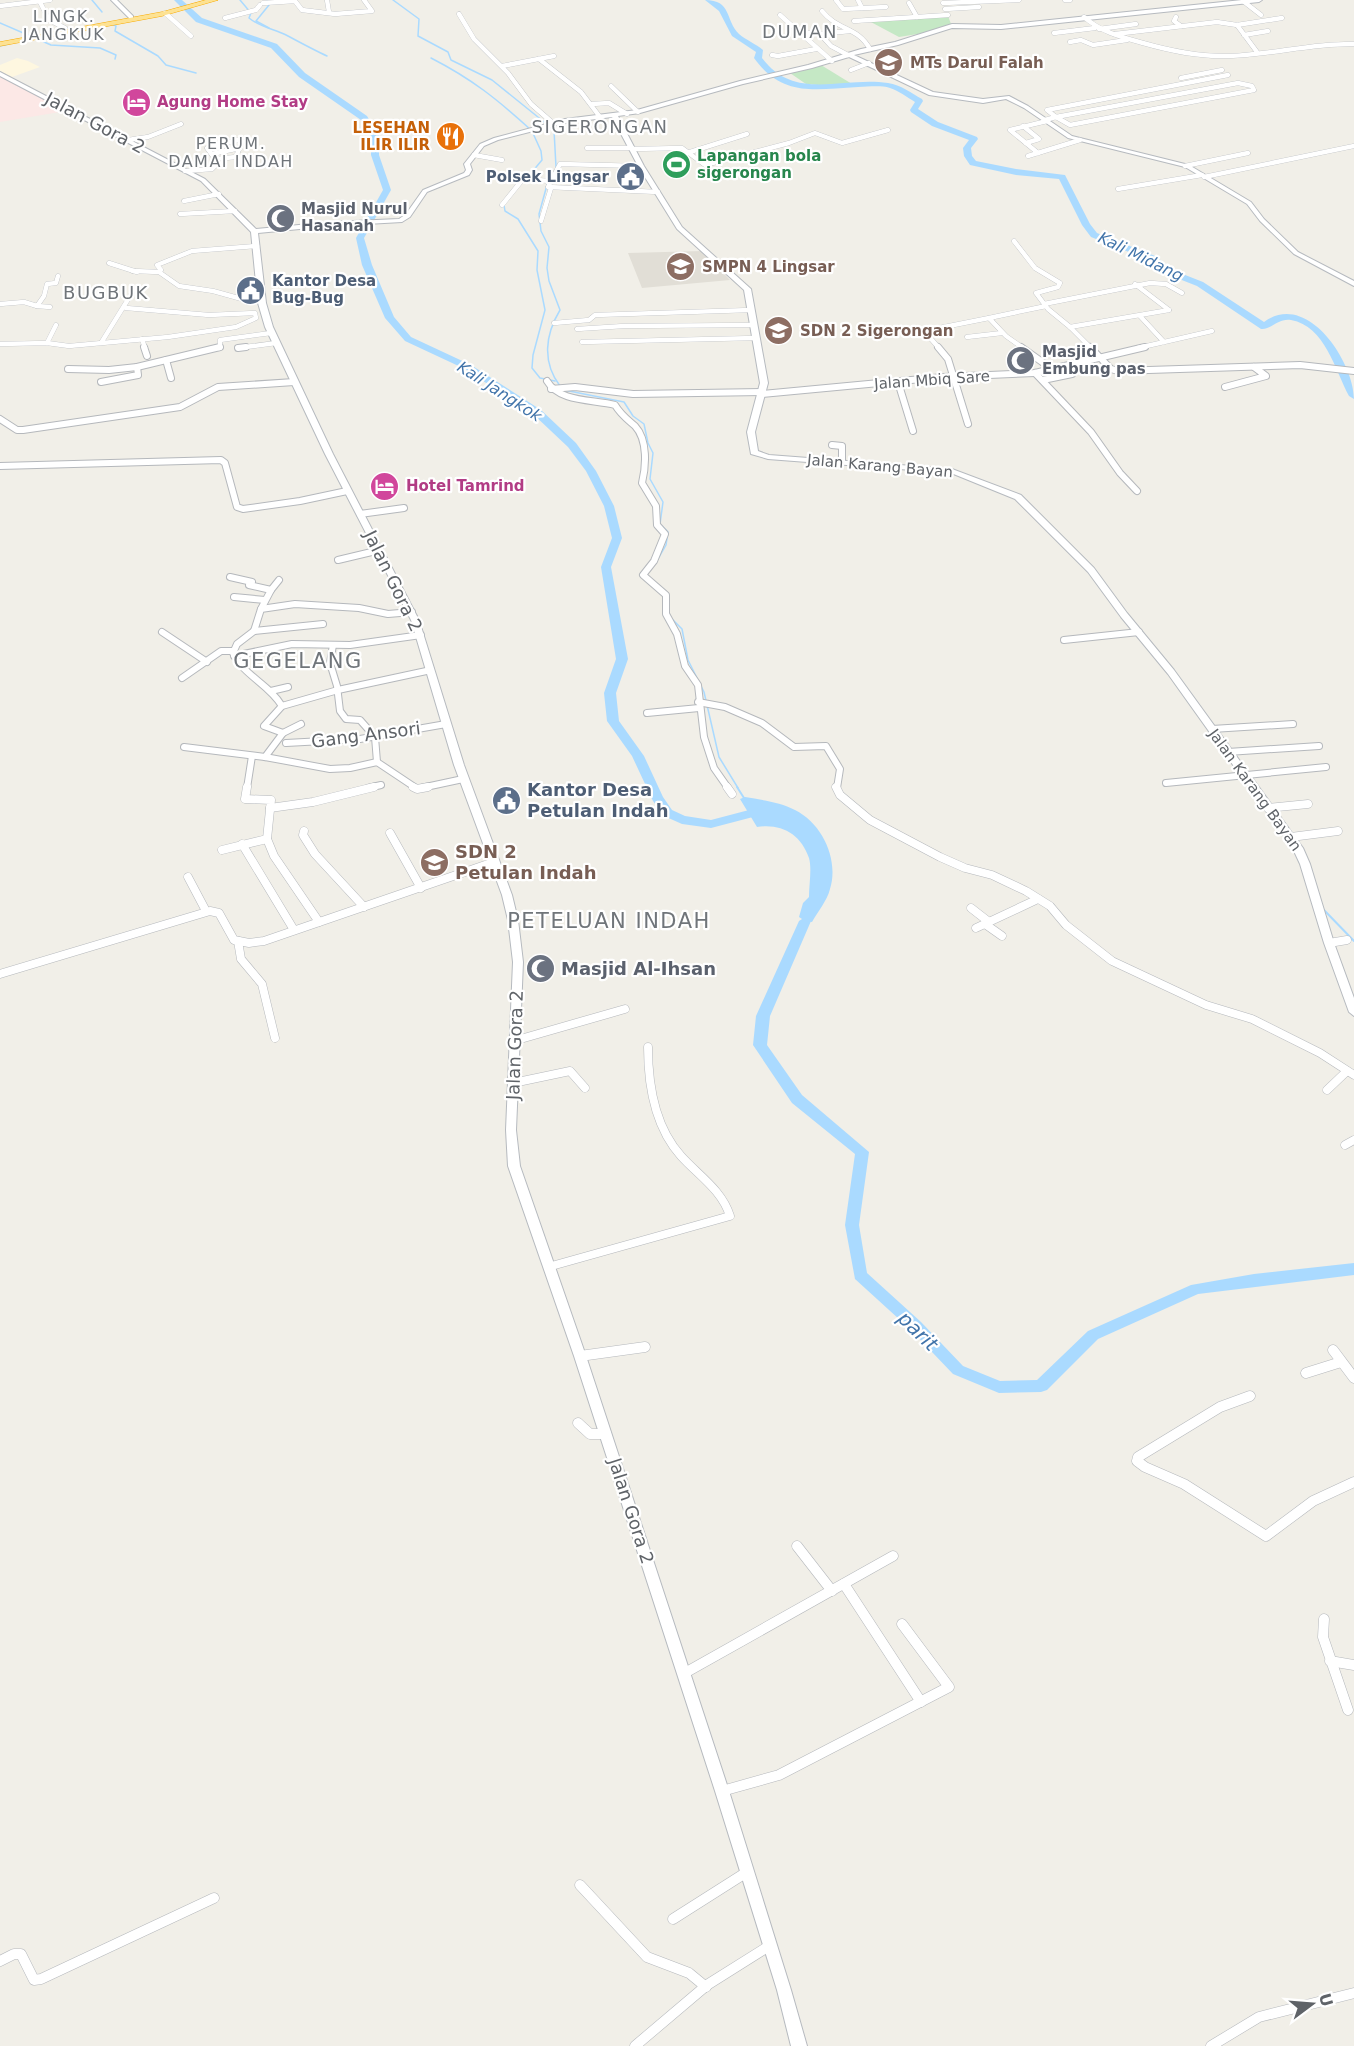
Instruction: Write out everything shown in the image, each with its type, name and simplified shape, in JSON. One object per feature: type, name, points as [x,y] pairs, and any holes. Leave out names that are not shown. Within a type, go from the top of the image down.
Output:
[{"type":"highway","points":[[0,43],[166,12],[214,0]]},
{"type":"highway","points":[[71,29],[166,12]]},
{"type":"street","points":[[0,6],[50,0]]},
{"type":"street","points":[[114,0],[131,17]]},
{"type":"street","points":[[327,0],[329,12]]},
{"type":"street","points":[[225,18],[254,11],[263,3],[296,1],[302,10],[372,11],[364,0]]},
{"type":"street","points":[[836,0],[843,9],[886,7]]},
{"type":"street","points":[[858,0],[862,8]]},
{"type":"street","points":[[883,0],[892,19]]},
{"type":"street","points":[[954,26],[942,1],[1019,0]]},
{"type":"street","points":[[1065,0],[1070,0]]},
{"type":"street","points":[[254,231],[378,223],[405,219],[425,192],[467,174],[469,170],[467,164],[491,140],[551,125],[638,112],[896,44],[954,26],[998,27],[1258,0]]},
{"type":"street","points":[[42,1],[49,20],[71,29]]},
{"type":"street","points":[[1243,1],[1261,15]]},
{"type":"street","points":[[909,3],[917,17]]},
{"type":"street","points":[[945,9],[979,7]]},
{"type":"street","points":[[822,11],[829,20],[865,38],[870,49]]},
{"type":"street","points":[[166,12],[191,36]]},
{"type":"street","points":[[459,14],[474,39],[502,66],[551,125]]},
{"type":"street","points":[[780,15],[832,61]]},
{"type":"street","points":[[854,21],[948,15]]},
{"type":"street","points":[[1084,17],[1096,28],[1111,34],[1188,54],[1231,56],[1313,45],[1354,44]]},
{"type":"street","points":[[1176,17],[1174,21],[1181,26]]},
{"type":"street","points":[[1111,34],[1217,22],[1237,25],[1282,18]]},
{"type":"street","points":[[1054,33],[1136,24]]},
{"type":"street","points":[[1237,25],[1257,52]]},
{"type":"street","points":[[801,32],[820,34],[850,31]]},
{"type":"street","points":[[1244,34],[1268,31]]},
{"type":"street","points":[[820,34],[831,46],[914,87],[939,96],[983,101],[1007,97],[1022,104],[1065,135],[1185,166],[1249,203],[1259,217],[1296,253],[1354,284]]},
{"type":"street","points":[[1070,42],[1081,40],[1093,45],[1128,40]]},
{"type":"street","points":[[772,55],[816,49]]},
{"type":"street","points":[[502,66],[554,56]]},
{"type":"street","points":[[539,59],[566,78],[592,104],[600,117]]},
{"type":"street","points":[[851,70],[869,63]]},
{"type":"street","points":[[1209,99],[1179,76],[1220,69],[1239,83]]},
{"type":"street","name":"Jalan Gora 2","points":[[0,74],[208,184],[254,231],[257,246],[259,312],[421,635],[463,778],[512,912],[518,956],[517,1040],[511,1130],[514,1166],[606,1434],[722,1791],[784,1990],[799,2046]]},
{"type":"street","points":[[1038,153],[1010,130],[1057,117],[1239,83],[1252,86],[1254,90],[1069,125],[1057,117],[1047,110],[1228,75]]},
{"type":"street","points":[[611,86],[625,95],[629,104],[638,112]]},
{"type":"street","points":[[1117,96],[1138,113]]},
{"type":"street","points":[[592,104],[609,103],[627,114]]},
{"type":"street","name":"Jalan Karang Bayan","points":[[615,116],[641,166],[682,231],[744,285],[762,369],[763,393],[751,432],[751,444],[755,453],[764,457],[842,461],[951,471],[1015,495],[1086,563],[1291,837],[1305,864],[1329,943],[1354,1012]]},
{"type":"street","points":[[128,140],[151,136],[181,124]]},
{"type":"street","points":[[1023,126],[1039,139],[1026,144]]},
{"type":"street","points":[[586,148],[682,148],[705,165],[789,143],[815,133],[842,143],[888,130]]},
{"type":"street","points":[[687,153],[747,134]]},
{"type":"street","points":[[185,171],[212,169],[215,167],[214,157],[207,147],[242,140],[237,157],[214,157]]},
{"type":"street","points":[[1028,156],[1080,140]]},
{"type":"street","points":[[1118,189],[1203,176],[1354,146]]},
{"type":"street","points":[[1185,166],[1248,153]]},
{"type":"street","points":[[474,155],[502,160]]},
{"type":"street","points":[[551,189],[548,187],[548,181],[560,164],[641,166]]},
{"type":"street","points":[[502,205],[525,179],[548,181]]},
{"type":"street","points":[[551,189],[658,192]]},
{"type":"street","points":[[541,221],[551,189]]},
{"type":"street","points":[[184,201],[219,194]]},
{"type":"street","points":[[180,214],[235,210]]},
{"type":"street","points":[[1014,241],[1035,268],[1059,283],[1058,286],[1036,292],[1044,303],[1111,369],[1119,371],[1300,365],[1354,371]]},
{"type":"street","points":[[159,272],[157,265],[192,251],[257,246]]},
{"type":"street","points":[[109,263],[134,271],[159,272],[177,286],[257,300]]},
{"type":"street","points":[[38,306],[47,284],[56,283],[58,276]]},
{"type":"street","points":[[968,424],[966,412],[957,396],[954,376],[946,357],[924,331],[1148,280]]},
{"type":"street","points":[[1135,284],[1164,284],[1182,293]]},
{"type":"street","points":[[1070,327],[1169,311],[1135,284]]},
{"type":"street","points":[[101,343],[126,308],[132,293]]},
{"type":"street","points":[[0,304],[24,302],[50,307]]},
{"type":"street","points":[[126,308],[209,315],[259,312]]},
{"type":"street","points":[[554,323],[591,320],[595,315],[751,310]]},
{"type":"street","points":[[0,345],[47,343],[69,346],[142,339],[236,327],[254,320],[259,312]]},
{"type":"street","points":[[1140,316],[1164,342]]},
{"type":"street","points":[[989,318],[1002,333],[1052,369]]},
{"type":"street","points":[[47,343],[56,325]]},
{"type":"street","points":[[577,329],[624,326],[753,325]]},
{"type":"street","name":"Jalan Mbiq Sare","points":[[552,389],[563,387],[633,394],[763,393],[954,376],[1035,373],[1212,331]]},
{"type":"street","points":[[68,369],[109,370],[137,367],[220,348],[220,340],[271,333]]},
{"type":"street","points":[[967,337],[1002,333]]},
{"type":"street","points":[[582,342],[756,338]]},
{"type":"street","points":[[142,339],[147,356]]},
{"type":"street","points":[[238,348],[276,344]]},
{"type":"street","points":[[166,360],[171,378]]},
{"type":"street","points":[[101,382],[138,375],[137,367]]},
{"type":"street","points":[[1225,387],[1265,377],[1254,367]]},
{"type":"street","points":[[109,370],[116,378]]},
{"type":"street","points":[[1035,373],[1091,432],[1115,466],[1137,491]]},
{"type":"street","points":[[1043,380],[1072,374]]},
{"type":"street","points":[[547,381],[552,389],[573,398],[615,405],[622,417],[637,430],[647,460],[642,483],[656,506],[657,525],[665,534],[660,551],[643,575],[646,580],[665,593],[665,610],[677,634],[686,666],[698,685],[702,730],[713,765],[732,794]]},
{"type":"street","points":[[0,419],[17,430],[180,407],[218,387],[294,382]]},
{"type":"street","points":[[898,382],[913,431]]},
{"type":"street","points":[[832,445],[842,446],[842,461]]},
{"type":"street","points":[[0,466],[222,460],[225,463],[237,507],[243,509],[300,501],[347,491]]},
{"type":"street","points":[[360,514],[404,508]]},
{"type":"street","points":[[338,560],[380,550]]},
{"type":"street","points":[[230,577],[272,590]]},
{"type":"street","points":[[254,631],[265,600],[279,580]]},
{"type":"street","points":[[234,597],[265,600]]},
{"type":"street","points":[[261,609],[290,604],[359,608],[388,614],[411,612]]},
{"type":"street","points":[[282,706],[271,692],[239,667],[233,653],[237,644],[254,631],[323,624]]},
{"type":"street","points":[[162,632],[207,662]]},
{"type":"street","points":[[1064,640],[1139,632]]},
{"type":"street","points":[[182,678],[221,651],[233,653],[292,644],[355,645],[421,635]]},
{"type":"street","points":[[333,645],[330,662],[338,690],[339,709],[346,719],[360,720],[375,737],[377,762]]},
{"type":"street","points":[[283,733],[263,727],[282,706],[338,690],[431,670]]},
{"type":"street","points":[[271,692],[288,687]]},
{"type":"street","points":[[647,712],[709,703],[725,707],[762,723],[794,747],[826,746],[840,769],[836,786],[838,792],[862,815],[914,844],[965,868],[1002,879],[1052,907],[1066,925],[1112,960],[1206,1005],[1252,1019],[1320,1053],[1351,1073],[1327,1090]]},
{"type":"street","points":[[265,757],[283,733],[301,724]]},
{"type":"street","name":"Gang Ansori","points":[[286,743],[375,737],[446,724]]},
{"type":"street","points":[[1212,729],[1293,724]]},
{"type":"street","points":[[1228,752],[1318,746]]},
{"type":"street","points":[[184,747],[337,769],[377,762],[417,789],[463,778]]},
{"type":"street","points":[[252,756],[245,799],[270,799],[267,839],[276,859],[319,922]]},
{"type":"street","points":[[1166,783],[1326,767]]},
{"type":"street","points":[[270,808],[313,802],[381,785]]},
{"type":"street","points":[[1268,808],[1308,804]]},
{"type":"street","points":[[304,831],[304,839],[315,854],[364,907]]},
{"type":"street","points":[[1291,837],[1338,831]]},
{"type":"street","points":[[390,832],[421,888]]},
{"type":"street","points":[[222,850],[267,839]]},
{"type":"street","points":[[242,844],[294,930]]},
{"type":"street","points":[[0,974],[206,911],[218,913],[231,937],[238,941],[259,942],[494,862]]},
{"type":"street","points":[[188,877],[206,911]]},
{"type":"street","points":[[976,928],[1038,899]]},
{"type":"street","points":[[971,908],[1002,936]]},
{"type":"street","points":[[1329,943],[1347,940]]},
{"type":"street","points":[[238,941],[241,959],[262,984],[275,1038]]},
{"type":"street","points":[[517,1040],[625,1009]]},
{"type":"street","points":[[548,1267],[730,1216],[729,1210],[717,1195],[669,1141],[650,1087],[647,1068],[648,1047]]},
{"type":"street","points":[[513,1083],[570,1071],[576,1074],[585,1088]]},
{"type":"street","points":[[1345,1145],[1354,1140]]},
{"type":"street","points":[[580,1356],[645,1347]]},
{"type":"street","points":[[1333,1350],[1354,1378]]},
{"type":"street","points":[[1306,1373],[1341,1362]]},
{"type":"street","points":[[1250,1396],[1220,1407],[1138,1457],[1137,1461],[1145,1467],[1184,1484],[1266,1536],[1313,1501],[1354,1482]]},
{"type":"street","points":[[578,1423],[590,1434],[606,1434]]},
{"type":"street","points":[[797,1546],[832,1591]]},
{"type":"street","points":[[683,1674],[893,1556]]},
{"type":"street","points":[[844,1584],[921,1702]]},
{"type":"street","points":[[1324,1619],[1323,1637],[1348,1710]]},
{"type":"street","points":[[722,1791],[779,1775],[946,1689],[949,1685],[902,1624]]},
{"type":"street","points":[[1330,1661],[1354,1665]]},
{"type":"street","points":[[673,1919],[747,1872]]},
{"type":"street","points":[[580,1886],[647,1957],[688,1973],[708,1984]]},
{"type":"street","points":[[0,1961],[14,1954],[21,1954],[34,1980],[41,1979],[214,1898]]},
{"type":"street","points":[[635,2046],[708,1984],[769,1946]]},
{"type":"street","points":[[1211,2046],[1259,2018],[1354,1993]]},
{"type":"shaded area","points":[[17,58],[40,67],[12,77],[0,72],[0,65]]},
{"type":"shaded area","points":[[0,76],[66,111],[0,122]]},
{"type":"shaded area","points":[[702,251],[730,280],[642,288],[628,253]]},
{"type":"green space","points":[[948,16],[951,24],[924,33],[899,37],[869,21]]},
{"type":"green space","points":[[821,65],[852,84],[829,86],[806,84],[790,73]]},
{"type":"water","points":[[745,797],[789,807],[805,816],[821,834],[830,855],[832,878],[827,898],[812,922],[799,917],[803,903],[809,897],[810,867],[809,858],[801,842],[782,829],[757,827],[740,799]]},
{"type":"waterway","points":[[92,0],[102,12]]},
{"type":"waterway","name":"Kali Jangkok","points":[[178,0],[199,20],[274,46],[302,75],[364,118],[375,136],[375,155],[387,190],[360,238],[367,265],[390,318],[408,339],[468,367],[537,412],[572,445],[591,471],[609,506],[617,538],[606,567],[622,659],[610,693],[613,721],[638,756],[657,798],[668,813],[682,820],[711,824],[749,814]]},
{"type":"waterway","points":[[240,0],[251,13],[249,18],[327,56]]},
{"type":"waterway","points":[[267,0],[269,5],[256,21],[269,28]]},
{"type":"waterway","points":[[393,0],[419,19],[418,36],[448,52],[451,60],[492,80],[554,130],[556,167]]},
{"type":"waterway","name":"Kali Midang","points":[[709,0],[719,6],[735,34],[760,52],[758,58],[769,72],[782,81],[798,86],[870,84],[899,89],[919,101],[914,110],[935,124],[974,139],[967,148],[968,156],[973,163],[1016,172],[1062,177],[1086,225],[1094,235],[1152,258],[1172,273],[1200,284],[1264,327],[1282,318],[1294,318],[1306,323],[1324,339],[1354,396]]},
{"type":"waterway","points":[[0,23],[51,45],[100,48],[116,55],[115,59]]},
{"type":"waterway","points":[[112,24],[116,26],[115,31],[158,56],[166,65],[196,73]]},
{"type":"waterway","points":[[0,46],[9,44]]},
{"type":"waterway","points":[[431,58],[484,90],[531,130]]},
{"type":"waterway","points":[[527,178],[542,160],[541,151],[532,131]]},
{"type":"waterway","points":[[547,185],[539,214],[541,231],[549,247],[547,268],[549,281],[560,310],[551,329],[548,358],[550,368],[560,386]]},
{"type":"waterway","points":[[504,205],[505,211],[518,219],[538,251],[537,270],[545,310],[533,355],[532,368],[540,378],[555,381]]},
{"type":"waterway","points":[[564,390],[624,402],[633,416],[644,424],[648,443],[653,453],[650,479],[663,502],[660,524],[668,532],[666,545],[658,559]]},
{"type":"waterway","points":[[655,582],[668,594],[669,613]]},
{"type":"waterway","points":[[671,618],[682,629],[688,660],[704,692],[719,757],[738,788]]},
{"type":"waterway","points":[[737,787],[744,798]]},
{"type":"waterway","points":[[1323,909],[1354,941]]},
{"type":"waterway","name":"parit","points":[[805,921],[763,1016],[760,1045],[797,1099],[862,1152],[852,1225],[860,1275],[916,1326],[958,1370],[999,1387],[1041,1386],[1093,1335],[1196,1289],[1354,1269]]},
{"type":"place","name":"MTs Darul Falah","points":[[889,63]]},
{"type":"place","name":"Agung Home Stay","points":[[136,102]]},
{"type":"place","name":"LESEHAN ILIR ILIR","points":[[451,137]]},
{"type":"place","name":"Lapangan bola sigerongan","points":[[676,165]]},
{"type":"place","name":"Polsek Lingsar","points":[[630,177]]},
{"type":"place","name":"Masjid Nurul Hasanah","points":[[280,218]]},
{"type":"place","name":"SMPN 4 Lingsar","points":[[681,267]]},
{"type":"place","name":"Kantor Desa Bug-Bug","points":[[251,290]]},
{"type":"place","name":"SDN 2 Sigerongan","points":[[779,331]]},
{"type":"place","name":"Masjid Embung pas","points":[[1021,361]]},
{"type":"place","name":"Hotel Tamrind","points":[[385,486]]},
{"type":"place","name":"Kantor Desa Petulan Indah","points":[[506,800]]},
{"type":"place","name":"SDN 2 Petulan Indah","points":[[434,862]]},
{"type":"place","name":"Masjid Al-Ihsan","points":[[540,969]]},
{"type":"district","name":"LINGK. JANGKUK","points":[[64,25]]},
{"type":"district","name":"DUMAN","points":[[800,32]]},
{"type":"district","name":"SIGERONGAN","points":[[600,127]]},
{"type":"district","name":"PERUM. DAMAI INDAH","points":[[231,152]]},
{"type":"district","name":"BUGBUK","points":[[106,293]]},
{"type":"district","name":"GEGELANG","points":[[298,661]]},
{"type":"district","name":"PETELUAN INDAH","points":[[609,921]]}]
